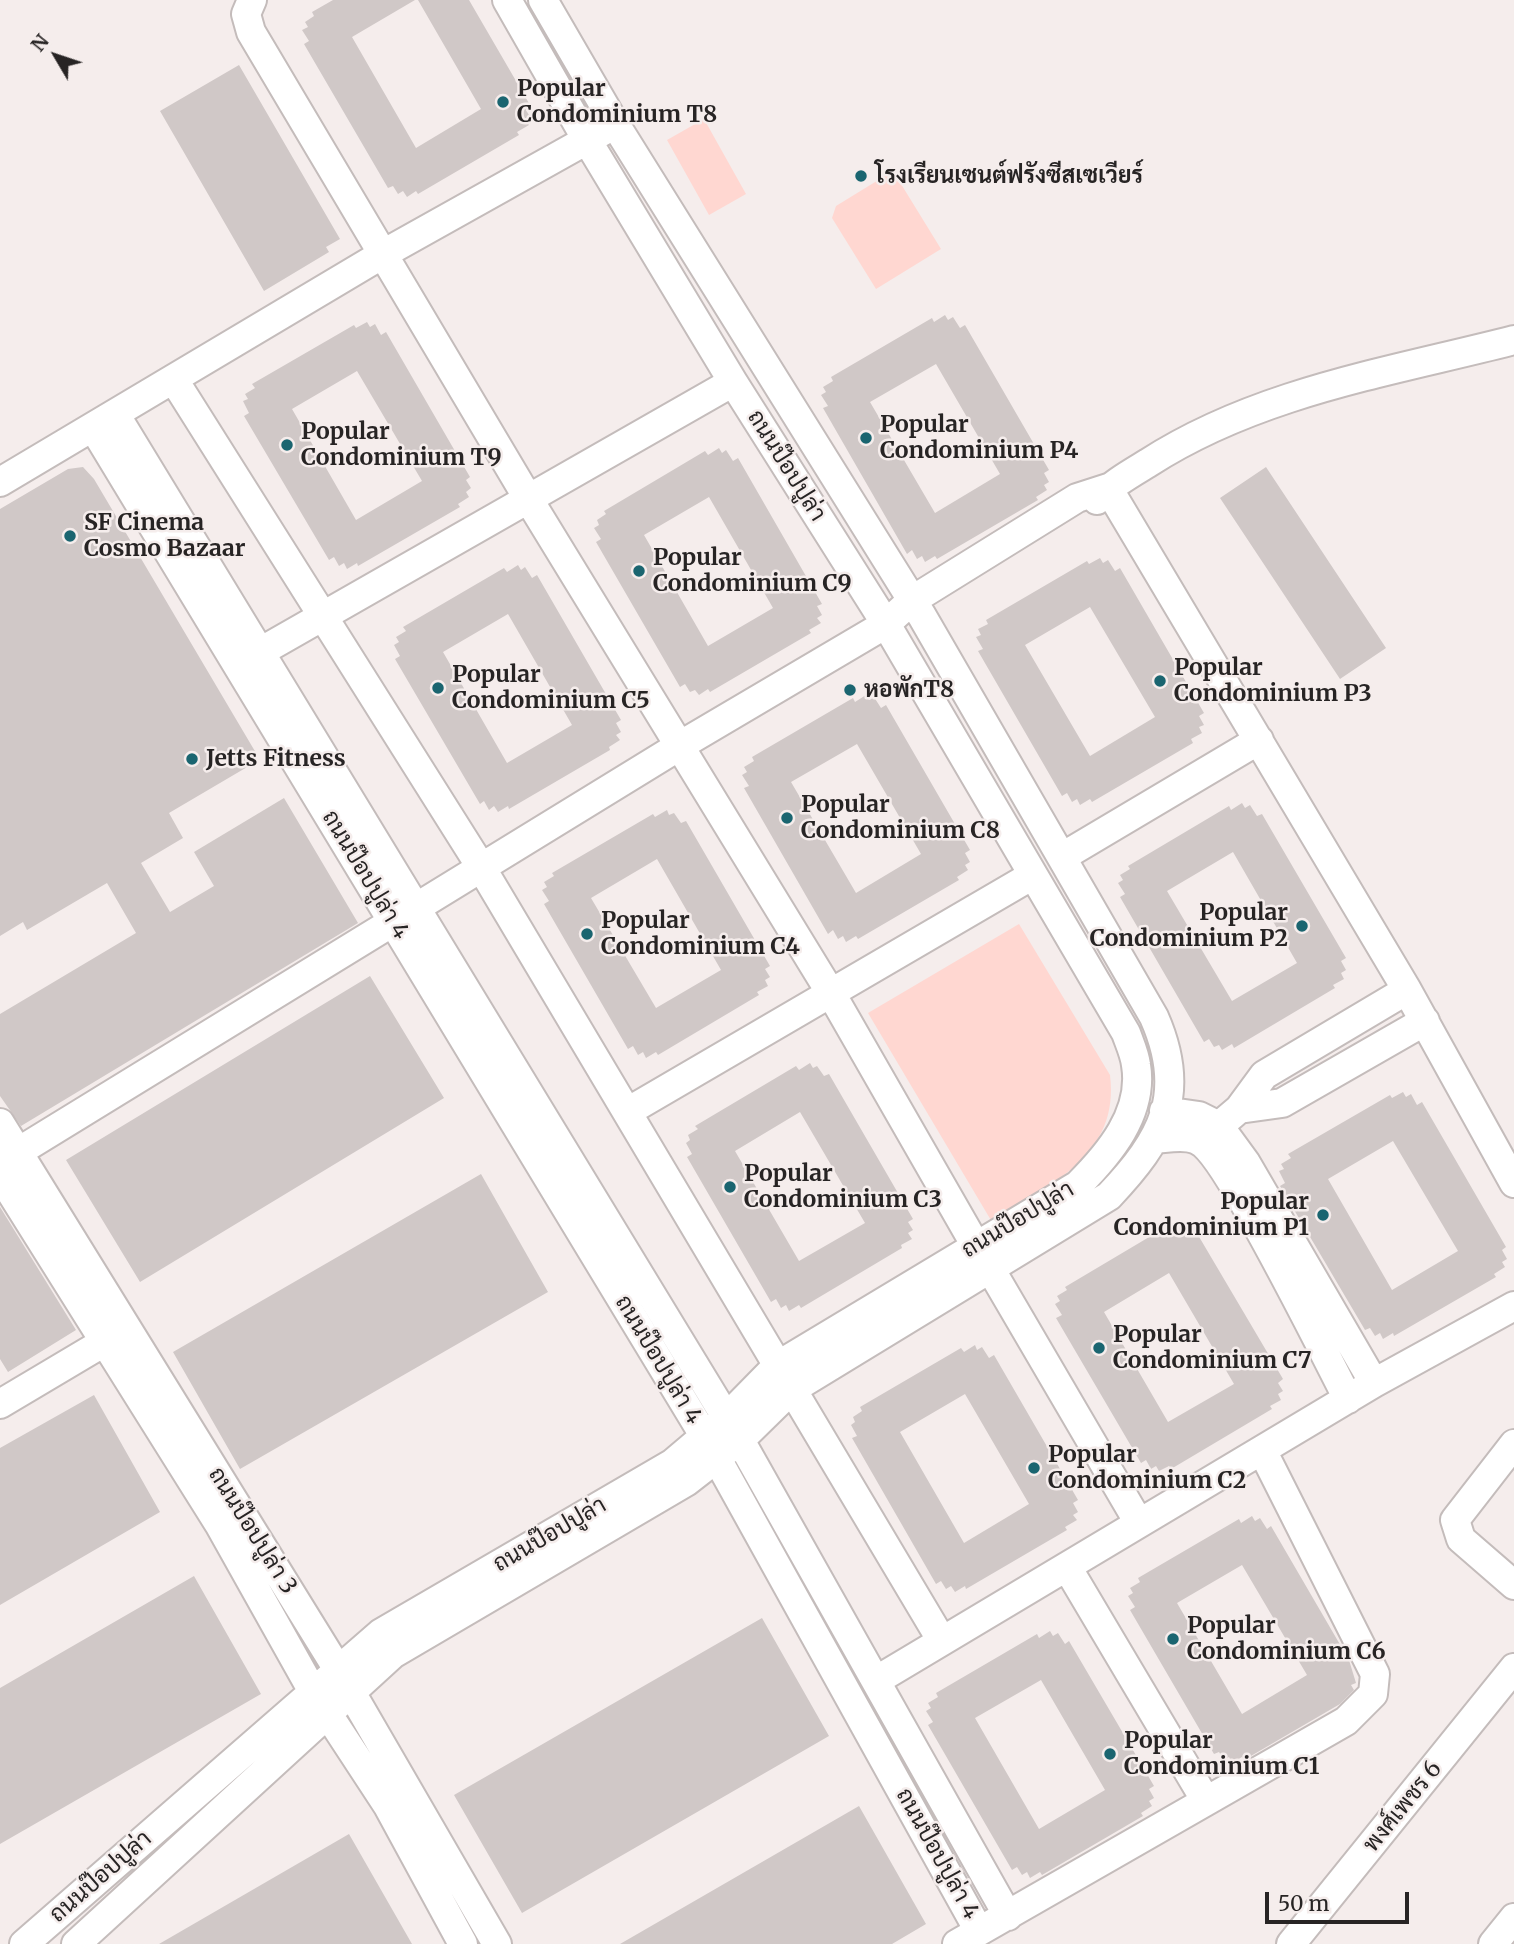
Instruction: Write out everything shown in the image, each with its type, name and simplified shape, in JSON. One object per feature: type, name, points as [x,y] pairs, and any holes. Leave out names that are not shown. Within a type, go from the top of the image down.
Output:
[{"type":"street","points":[[252,0],[246,14],[251,32],[529,500],[832,995],[976,1246]]},
{"type":"street","name":"ถนนป๊อปปูล่า","points":[[76,1944],[393,1654],[686,1482],[777,1366],[1078,1185],[1093,1171],[1128,1122],[1136,1087],[1137,1066],[1126,1033],[886,624],[733,382],[587,140],[507,0]]},
{"type":"street","name":"ถนนป๊อปปูล่า","points":[[24,1944],[312,1690],[381,1633],[673,1463],[722,1439],[791,1390],[1109,1196],[1138,1166],[1154,1139],[1164,1111],[1170,1083],[1168,1047],[1154,1017],[917,609],[615,124],[543,0]]},
{"type":"street","points":[[0,481],[383,254],[615,124]]},
{"type":"street","points":[[10,1158],[681,745],[886,624],[917,609],[1077,498],[1108,488],[1191,436],[1288,397],[1514,341]]},
{"type":"street","points":[[174,380],[481,867],[942,1641]]},
{"type":"street","points":[[260,652],[733,382]]},
{"type":"street","name":"ถนนป๊อปปูล่า 4","points":[[104,420],[260,652],[404,915]]},
{"type":"street","name":"ถนนป๊อปปูล่า 4","points":[[104,420],[722,1439],[877,1680],[906,1738],[1008,1916],[968,1937],[881,1753],[722,1439]]},
{"type":"street","points":[[1108,488],[1407,990],[1514,1183]]},
{"type":"street","points":[[1062,857],[1259,740]]},
{"type":"street","points":[[627,1112],[832,995],[1033,875]]},
{"type":"street","points":[[1229,1118],[1264,1075],[1407,990]]},
{"type":"street","points":[[1164,1111],[1229,1118],[1282,1103],[1425,1021]]},
{"type":"street","points":[[1229,1118],[1245,1163],[1374,1383]]},
{"type":"street","name":"ถนนป๊อปปูล่า 3","points":[[0,1123],[10,1158],[338,1668],[463,1944]]},
{"type":"street","points":[[1154,1139],[1186,1137],[1198,1140],[1212,1150],[1234,1185],[1348,1399]]},
{"type":"street","name":"ถนนป๊อปปูล่า 3","points":[[0,1175],[219,1524],[312,1690],[328,1714],[398,1800],[497,1944]]},
{"type":"street","points":[[991,1270],[1139,1523]]},
{"type":"street","points":[[877,1680],[1374,1383],[1514,1306]]},
{"type":"street","points":[[0,1404],[106,1341]]},
{"type":"street","points":[[1514,1444],[1455,1520],[1461,1539],[1514,1585]]},
{"type":"street","points":[[1008,1916],[1346,1721],[1373,1694],[1375,1674],[1262,1450]]},
{"type":"street","points":[[1067,1567],[1206,1801]]},
{"type":"street","name":"พงศ์เพชร 6","points":[[1291,1944],[1514,1668]]},
{"type":"street","points":[[881,1753],[906,1738]]},
{"type":"street","points":[[1493,1944],[1514,1918]]},
{"type":"shaded area","points":[[704,119],[746,194],[709,215],[667,140]]},
{"type":"shaded area","points":[[893,171],[941,249],[876,289],[832,218],[836,206]]},
{"type":"shaded area","points":[[1019,924],[1110,1075],[1110,1103],[1104,1127],[1092,1147],[1076,1165],[992,1222],[868,1013]]},
{"type":"building","name":"Popular Condominium T8","points":[[333,0],[415,0],[352,37],[416,148],[481,109],[418,0],[469,0],[530,105],[525,108],[530,117],[526,120],[529,125],[517,132],[519,135],[418,194],[416,191],[407,197],[403,191],[398,194],[393,186],[388,188],[304,44],[309,41],[302,30],[308,27],[305,22],[314,16],[312,12]]},
{"type":"building","points":[[239,65],[340,239],[326,247],[329,252],[264,291],[160,111]]},
{"type":"building","name":"Popular Condominium P4","points":[[945,315],[948,320],[953,317],[960,328],[965,325],[1049,470],[1044,473],[1049,482],[1044,485],[1047,490],[1036,497],[1038,500],[937,559],[935,556],[925,562],[922,556],[917,559],[912,550],[907,554],[823,408],[828,406],[821,395],[826,392],[823,387],[833,381],[831,377],[932,318],[934,322]],"holes":[[[936,364],[1000,474],[935,513],[870,402]]]},
{"type":"building","name":"Popular Condominium T9","points":[[367,322],[370,327],[375,324],[381,335],[386,332],[470,477],[466,480],[471,488],[466,492],[469,497],[458,504],[460,507],[358,566],[357,563],[347,569],[344,563],[339,566],[334,557],[329,560],[244,416],[249,413],[243,401],[248,399],[245,394],[255,388],[252,384],[354,325],[356,328]],"holes":[[[357,371],[422,481],[356,520],[292,409]]]},
{"type":"building","name":"Popular Condominium C9","points":[[719,448],[722,453],[726,450],[733,461],[738,458],[822,604],[817,606],[822,615],[817,618],[821,623],[809,630],[811,633],[710,692],[708,689],[699,695],[695,690],[690,692],[685,684],[680,687],[596,542],[601,539],[594,528],[599,525],[597,520],[606,514],[604,511],[705,451],[708,455]],"holes":[[[709,497],[773,608],[708,646],[644,535]]]},
{"type":"building","points":[[83,467],[94,479],[256,753],[254,763],[169,813],[183,838],[141,863],[170,912],[214,886],[194,852],[284,798],[358,923],[21,1126],[0,1096],[0,1014],[136,933],[107,883],[27,930],[23,922],[0,936],[0,509],[68,469]]},
{"type":"building","points":[[1266,467],[1386,648],[1340,679],[1220,498]]},
{"type":"building","name":"Popular Condominium P3","points":[[1100,558],[1103,563],[1108,560],[1115,571],[1120,568],[1204,713],[1199,716],[1204,725],[1199,727],[1202,733],[1191,739],[1193,743],[1092,802],[1090,799],[1080,805],[1077,799],[1072,802],[1067,793],[1062,796],[978,651],[983,649],[976,637],[981,635],[978,629],[988,624],[986,620],[1087,561],[1089,564]],"holes":[[[1090,607],[1155,717],[1090,756],[1025,645]]]},
{"type":"building","name":"Popular Condominium C5","points":[[518,565],[521,570],[525,567],[532,578],[537,575],[621,720],[616,723],[621,732],[616,735],[620,740],[609,747],[610,750],[509,809],[508,806],[498,812],[494,806],[489,810],[484,801],[480,804],[395,659],[400,656],[394,645],[399,642],[396,637],[406,631],[403,627],[504,568],[507,572]],"holes":[[[508,614],[572,725],[507,763],[443,652]]]},
{"type":"building","name":"Popular Condominium C8","points":[[866,695],[869,700],[874,697],[881,708],[886,705],[970,850],[965,853],[970,862],[965,865],[968,870],[957,877],[959,880],[858,939],[856,936],[846,942],[843,936],[838,939],[833,930],[828,934],[744,788],[749,786],[742,775],[747,772],[744,767],[754,761],[752,757],[853,698],[855,702]],"holes":[[[857,744],[921,854],[856,893],[791,782]]]},
{"type":"building","name":"Popular Condominium P2","points":[[1242,803],[1245,808],[1250,805],[1257,816],[1262,814],[1346,958],[1341,961],[1346,970],[1341,973],[1344,979],[1333,985],[1335,988],[1234,1048],[1232,1044],[1222,1050],[1219,1045],[1214,1047],[1209,1039],[1204,1042],[1120,897],[1125,894],[1118,883],[1123,880],[1120,875],[1130,869],[1128,866],[1229,806],[1231,810]],"holes":[[[1233,852],[1297,963],[1232,1001],[1167,891]]]},
{"type":"building","name":"Popular Condominium C4","points":[[667,810],[669,815],[674,813],[681,823],[686,821],[770,966],[765,969],[770,977],[765,980],[768,986],[757,992],[759,995],[658,1055],[656,1052],[646,1058],[643,1052],[638,1055],[633,1046],[628,1049],[544,904],[549,901],[542,890],[547,887],[544,882],[554,876],[552,873],[653,814],[655,817]],"holes":[[[657,859],[721,970],[656,1008],[591,898]]]},
{"type":"building","points":[[370,976],[444,1098],[140,1282],[66,1160]]},
{"type":"building","name":"Popular Condominium C3","points":[[810,1063],[813,1068],[817,1066],[824,1076],[829,1074],[913,1219],[908,1222],[913,1230],[908,1233],[912,1239],[901,1245],[902,1248],[801,1308],[799,1305],[789,1311],[786,1305],[781,1308],[776,1299],[771,1302],[687,1157],[692,1154],[686,1143],[690,1140],[688,1135],[698,1129],[695,1126],[796,1066],[799,1070]],"holes":[[[800,1112],[865,1223],[799,1261],[735,1151]]]},
{"type":"building","name":"Popular Condominium P1","points":[[1403,1092],[1406,1097],[1411,1094],[1417,1105],[1422,1102],[1506,1247],[1502,1250],[1507,1259],[1502,1262],[1505,1267],[1494,1274],[1496,1277],[1394,1336],[1393,1333],[1383,1339],[1380,1333],[1375,1336],[1370,1328],[1365,1330],[1280,1186],[1285,1183],[1279,1171],[1284,1169],[1281,1164],[1291,1158],[1288,1154],[1390,1095],[1392,1098]],"holes":[[[1393,1141],[1458,1251],[1392,1290],[1328,1179]]]},
{"type":"building","points":[[481,1174],[548,1292],[240,1469],[173,1352]]},
{"type":"building","points":[[0,1207],[76,1330],[8,1372],[0,1359]]},
{"type":"building","name":"Popular Condominium C7","points":[[1179,1224],[1182,1229],[1187,1227],[1193,1237],[1198,1235],[1283,1379],[1278,1383],[1283,1391],[1278,1394],[1281,1400],[1270,1406],[1272,1409],[1171,1469],[1169,1466],[1159,1471],[1156,1466],[1151,1469],[1146,1460],[1141,1463],[1056,1318],[1062,1315],[1055,1304],[1060,1301],[1057,1296],[1067,1290],[1065,1287],[1166,1227],[1168,1231]],"holes":[[[1169,1273],[1234,1384],[1168,1422],[1104,1312]]]},
{"type":"building","name":"Popular Condominium C2","points":[[975,1345],[977,1350],[982,1347],[989,1358],[994,1355],[1078,1500],[1073,1503],[1078,1512],[1073,1515],[1077,1520],[1065,1527],[1067,1530],[966,1589],[965,1586],[955,1592],[951,1586],[946,1589],[941,1581],[936,1584],[852,1438],[857,1436],[851,1425],[855,1422],[853,1417],[862,1411],[860,1407],[961,1348],[964,1352]],"holes":[[[965,1394],[1029,1504],[964,1543],[900,1432]]]},
{"type":"building","points":[[94,1395],[160,1512],[0,1605],[0,1448]]},
{"type":"building","name":"Popular Condominium C6","points":[[1252,1516],[1255,1521],[1260,1518],[1267,1529],[1271,1526],[1349,1660],[1356,1683],[1351,1685],[1354,1690],[1340,1704],[1244,1760],[1242,1757],[1232,1763],[1229,1757],[1224,1760],[1219,1752],[1214,1754],[1130,1610],[1135,1607],[1128,1596],[1133,1593],[1130,1588],[1140,1582],[1138,1578],[1239,1519],[1241,1523]],"holes":[[[1242,1565],[1307,1675],[1242,1714],[1177,1603]]]},
{"type":"building","points":[[194,1576],[261,1694],[0,1844],[0,1688]]},
{"type":"building","points":[[762,1618],[829,1736],[522,1913],[454,1795]]},
{"type":"building","name":"Popular Condominium C1","points":[[1050,1631],[1053,1636],[1058,1633],[1065,1644],[1069,1641],[1154,1786],[1149,1789],[1154,1798],[1149,1801],[1152,1806],[1141,1813],[1143,1816],[1042,1875],[1040,1872],[1030,1878],[1027,1872],[1022,1875],[1017,1867],[1012,1870],[928,1725],[933,1722],[926,1711],[931,1708],[928,1703],[938,1697],[936,1693],[1037,1634],[1039,1638]],"holes":[[[1041,1680],[1105,1790],[1039,1829],[975,1718]]]},
{"type":"building","points":[[859,1806],[926,1924],[892,1944],[620,1944]]},
{"type":"building","points":[[349,1834],[412,1944],[159,1944]]},
{"type":"place","name":"Popular Condominium T8","points":[[503,102]]},
{"type":"place","name":"โรงเรียนเซนต์ฟรังซีสเซเวียร์","points":[[861,176]]},
{"type":"place","name":"Popular Condominium P4","points":[[866,438]]},
{"type":"place","name":"Popular Condominium T9","points":[[287,445]]},
{"type":"place","name":"SF Cinema Cosmo Bazaar","points":[[70,536]]},
{"type":"place","name":"Popular Condominium C9","points":[[639,571]]},
{"type":"place","name":"Popular Condominium P3","points":[[1160,681]]},
{"type":"place","name":"Popular Condominium C5","points":[[438,688]]},
{"type":"place","name":"หอพักT8","points":[[850,690]]},
{"type":"place","name":"Jetts Fitness","points":[[192,759]]},
{"type":"place","name":"Popular Condominium C8","points":[[787,818]]},
{"type":"place","name":"Popular Condominium P2","points":[[1302,926]]},
{"type":"place","name":"Popular Condominium C4","points":[[587,934]]},
{"type":"place","name":"Popular Condominium C3","points":[[730,1187]]},
{"type":"place","name":"Popular Condominium P1","points":[[1323,1215]]},
{"type":"place","name":"Popular Condominium C7","points":[[1099,1348]]},
{"type":"place","name":"Popular Condominium C2","points":[[1034,1468]]},
{"type":"place","name":"Popular Condominium C6","points":[[1173,1639]]},
{"type":"place","name":"Popular Condominium C1","points":[[1110,1754]]}]
